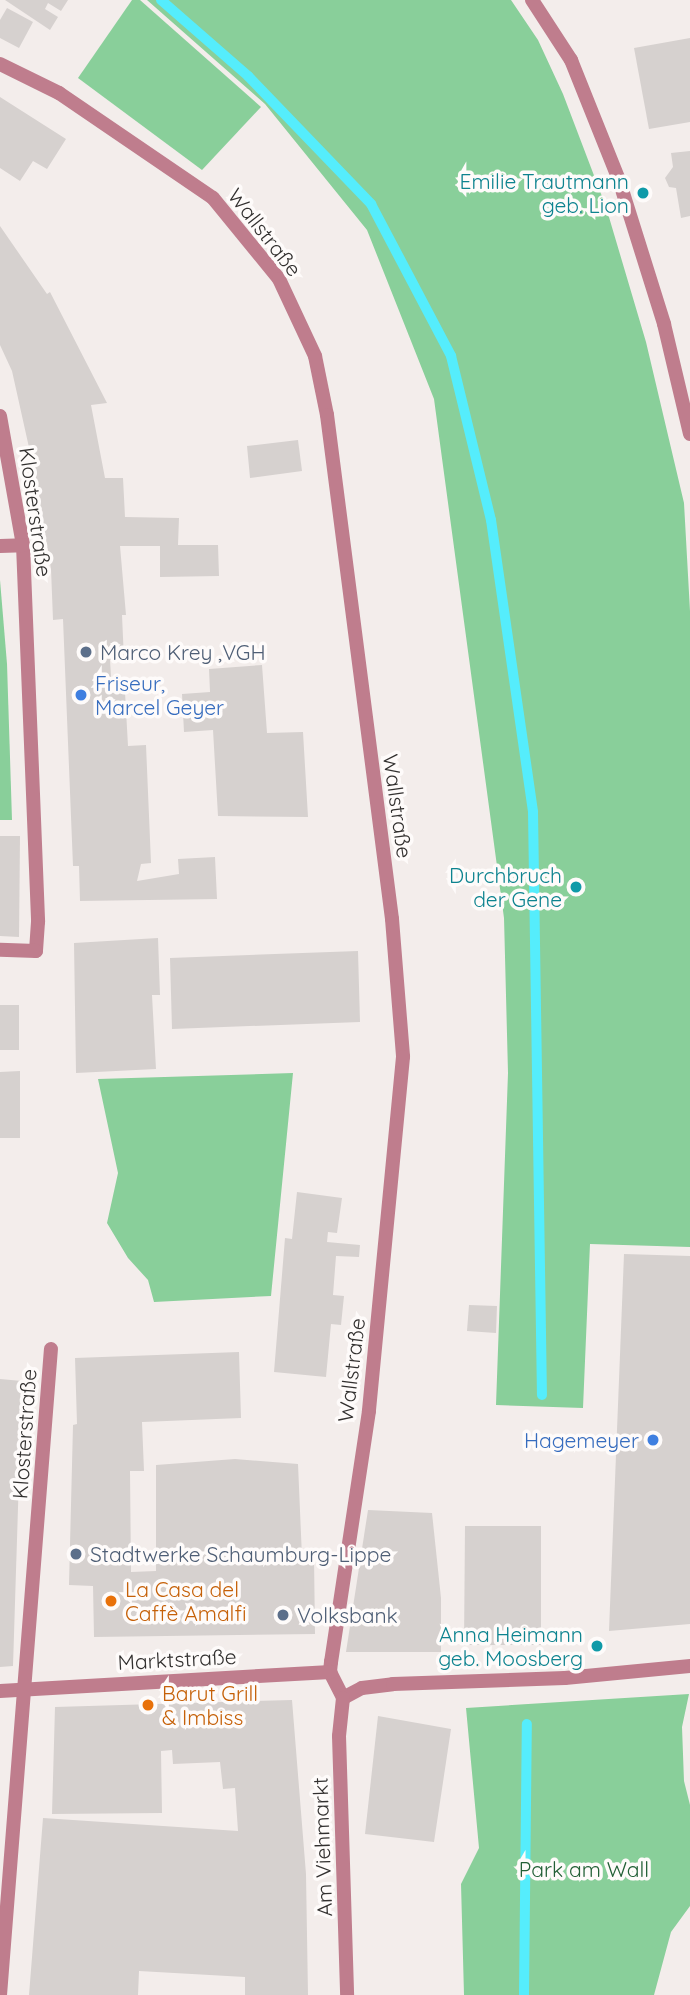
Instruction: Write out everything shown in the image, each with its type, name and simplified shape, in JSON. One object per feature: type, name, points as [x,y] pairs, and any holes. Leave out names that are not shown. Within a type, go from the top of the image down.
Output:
[{"type":"street","points":[[532,0],[571,60],[619,180],[664,324],[690,434]]},
{"type":"street","name":"Wallstraße","points":[[0,64],[59,93],[213,198],[279,279],[315,356],[327,415],[392,919],[403,1057],[369,1410],[330,1672]]},
{"type":"street","name":"Klosterstraße","points":[[0,416],[23,545],[38,922],[36,951],[0,950]]},
{"type":"street","points":[[0,546],[23,545]]},
{"type":"street","name":"Klosterstraße","points":[[0,1995],[27,1689],[51,1349]]},
{"type":"street","points":[[330,1672],[343,1698],[362,1688],[393,1684],[565,1678],[690,1666]]},
{"type":"street","name":"Marktstraße","points":[[0,1691],[330,1672]]},
{"type":"street","name":"Am Viehmarkt","points":[[343,1698],[339,1736],[347,1995]]},
{"type":"green space","points":[[132,0],[140,0],[261,107],[202,170],[78,78]]},
{"type":"green space","points":[[147,0],[511,0],[538,40],[563,94],[606,207],[646,342],[684,503],[690,611],[690,1247],[590,1244],[583,1408],[496,1405],[508,1073],[504,918],[434,399],[367,230],[265,104]]},
{"type":"green space","points":[[0,580],[7,664],[12,820],[0,820]]},
{"type":"green space","points":[[293,1073],[271,1296],[154,1302],[148,1280],[128,1258],[107,1223],[118,1173],[98,1079]]},
{"type":"green space","name":"Park am Wall","points":[[689,1694],[682,1727],[684,1781],[690,1805],[690,1906],[671,1932],[654,1995],[464,1995],[461,1884],[479,1848],[466,1708]]},
{"type":"building","points":[[5,0],[68,0],[61,11],[48,3],[45,9],[58,17],[50,30]]},
{"type":"building","points":[[7,8],[33,22],[19,48],[0,38],[0,20]]},
{"type":"building","points":[[690,38],[690,122],[649,129],[634,48]]},
{"type":"building","points":[[0,97],[66,139],[47,169],[33,161],[20,181],[0,168]]},
{"type":"building","points":[[690,151],[690,216],[681,218],[676,188],[669,187],[665,178],[673,167],[671,153]]},
{"type":"building","points":[[0,226],[47,294],[50,292],[107,403],[91,405],[105,478],[123,478],[125,517],[179,518],[178,545],[218,545],[219,576],[160,577],[160,546],[120,546],[126,615],[122,615],[124,660],[110,660],[112,693],[125,692],[128,746],[146,745],[151,863],[141,864],[137,881],[179,874],[178,859],[215,857],[217,899],[80,901],[79,866],[73,866],[63,619],[53,620],[51,569],[36,479],[12,371],[0,345]]},
{"type":"building","points":[[298,440],[302,471],[250,478],[247,446]]},
{"type":"building","points":[[262,665],[267,733],[303,732],[308,817],[218,816],[213,730],[184,732],[182,694],[210,692],[209,669]]},
{"type":"building","points":[[0,836],[20,836],[19,937],[0,936]]},
{"type":"building","points":[[158,938],[160,995],[152,995],[156,1069],[76,1073],[74,943]]},
{"type":"building","points":[[358,951],[360,1022],[172,1029],[170,958]]},
{"type":"building","points":[[0,1005],[19,1005],[19,1050],[0,1050]]},
{"type":"building","points":[[20,1071],[20,1138],[0,1138],[0,1072]]},
{"type":"building","points":[[297,1192],[342,1198],[337,1233],[328,1232],[327,1242],[360,1245],[359,1257],[336,1256],[333,1295],[344,1296],[341,1325],[331,1324],[326,1377],[274,1372],[285,1238],[292,1239]]},
{"type":"building","name":"Hagemeyer","points":[[624,1254],[690,1256],[690,1624],[609,1631]]},
{"type":"building","points":[[469,1305],[497,1306],[496,1333],[467,1331]]},
{"type":"building","points":[[239,1352],[241,1418],[142,1422],[144,1471],[130,1471],[131,1572],[156,1571],[156,1465],[235,1459],[298,1464],[302,1557],[314,1557],[315,1634],[94,1637],[93,1586],[69,1585],[73,1425],[77,1424],[75,1358]]},
{"type":"building","points":[[0,1379],[22,1381],[13,1666],[0,1667]]},
{"type":"building","points":[[368,1510],[432,1513],[441,1598],[441,1652],[346,1652]]},
{"type":"building","points":[[465,1526],[541,1526],[541,1645],[464,1645]]},
{"type":"building","points":[[292,1700],[306,1874],[308,1995],[245,1995],[245,1977],[139,1971],[138,1995],[29,1995],[43,1818],[238,1831],[235,1788],[223,1789],[220,1762],[173,1764],[172,1750],[161,1751],[162,1813],[52,1814],[55,1707]]},
{"type":"building","points":[[378,1716],[451,1729],[434,1842],[365,1834]]},
{"type":"waterway","points":[[161,0],[248,76],[371,204],[451,356],[491,520],[533,812],[542,1395]]},
{"type":"waterway","points":[[524,1995],[527,1724]]},
{"type":"place","name":"Emilie Trautmann geb. Lion","points":[[643,193]]},
{"type":"place","name":"Marco Krey ,VGH","points":[[86,652]]},
{"type":"place","name":"Friseur, Marcel Geyer","points":[[81,695]]},
{"type":"place","name":"Durchbruch der Gene","points":[[576,887]]},
{"type":"place","name":"Hagemeyer","points":[[653,1440]]},
{"type":"place","name":"Stadtwerke Schaumburg-Lippe","points":[[76,1554]]},
{"type":"place","name":"La Casa del Caffè Amalfi","points":[[111,1601]]},
{"type":"place","name":"Volksbank","points":[[283,1615]]},
{"type":"place","name":"Anna Heimann geb. Moosberg","points":[[597,1646]]},
{"type":"place","name":"Barut Grill & Imbiss","points":[[148,1705]]}]
